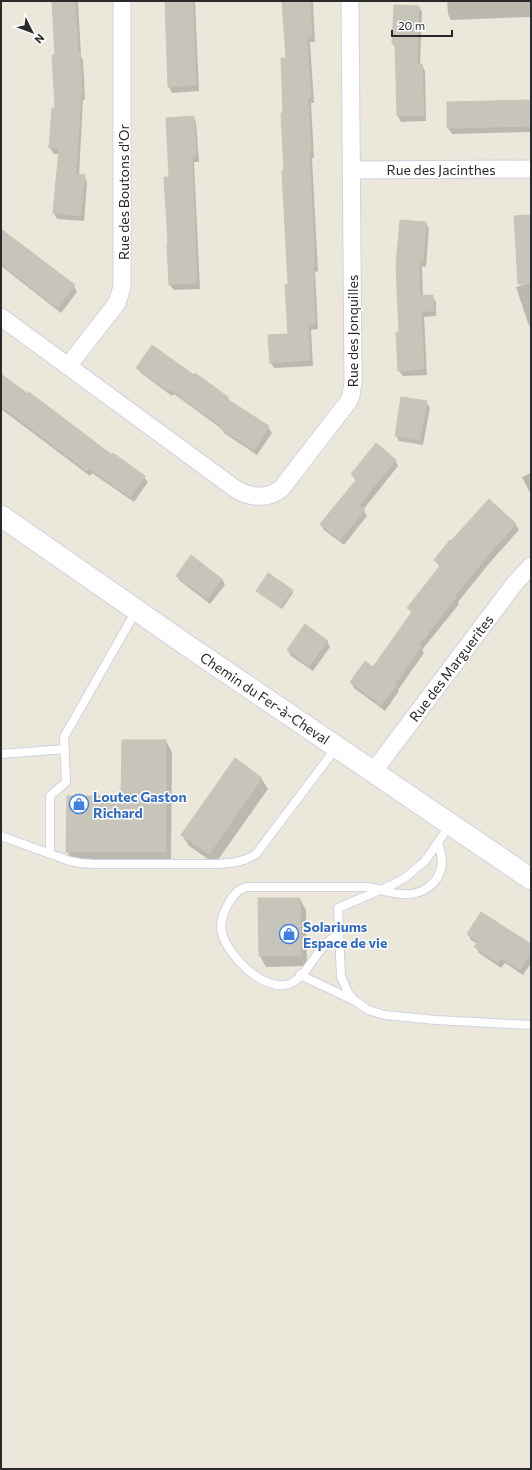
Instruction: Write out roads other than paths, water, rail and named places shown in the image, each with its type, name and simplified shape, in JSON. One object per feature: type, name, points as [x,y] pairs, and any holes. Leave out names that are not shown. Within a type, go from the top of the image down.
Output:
[{"type":"street","name":"Rue des Boutons d'Or","points":[[68,366],[117,303],[122,287],[122,1]]},
{"type":"street","name":"Rue des Jonquilles","points":[[1,317],[236,490],[256,497],[275,493],[282,489],[336,420],[351,396],[353,381],[350,1]]},
{"type":"street","name":"Rue des Jacinthes","points":[[351,170],[531,169]]},
{"type":"street","name":"Chemin du Fer-à-Cheval","points":[[1,516],[372,772],[531,879]]},
{"type":"street","name":"Rue des Marguerites","points":[[372,772],[515,583],[531,566]]},
{"type":"lane","points":[[50,854],[50,796],[66,782],[64,737],[136,610]]},
{"type":"lane","points":[[1,836],[70,861],[94,864],[218,864],[238,862],[248,859],[256,854],[336,747]]},
{"type":"lane","points":[[1,754],[65,749]]},
{"type":"lane","points":[[354,1000],[348,993],[341,976],[338,908],[392,885],[406,877],[425,861],[451,824]]},
{"type":"lane","points":[[338,935],[324,944],[300,975],[291,984],[282,985],[264,982],[256,977],[235,957],[221,932],[222,920],[231,899],[238,891],[246,887],[368,887],[412,895],[423,891],[437,879],[442,863],[438,842]]},
{"type":"lane","points":[[300,975],[354,1000],[368,1010],[384,1015],[436,1020],[531,1025]]},
{"type":"place","name":"Loutec Gaston Richard","points":[[79,804]]},
{"type":"place","name":"Solariums Espace de vie","points":[[289,934]]}]
